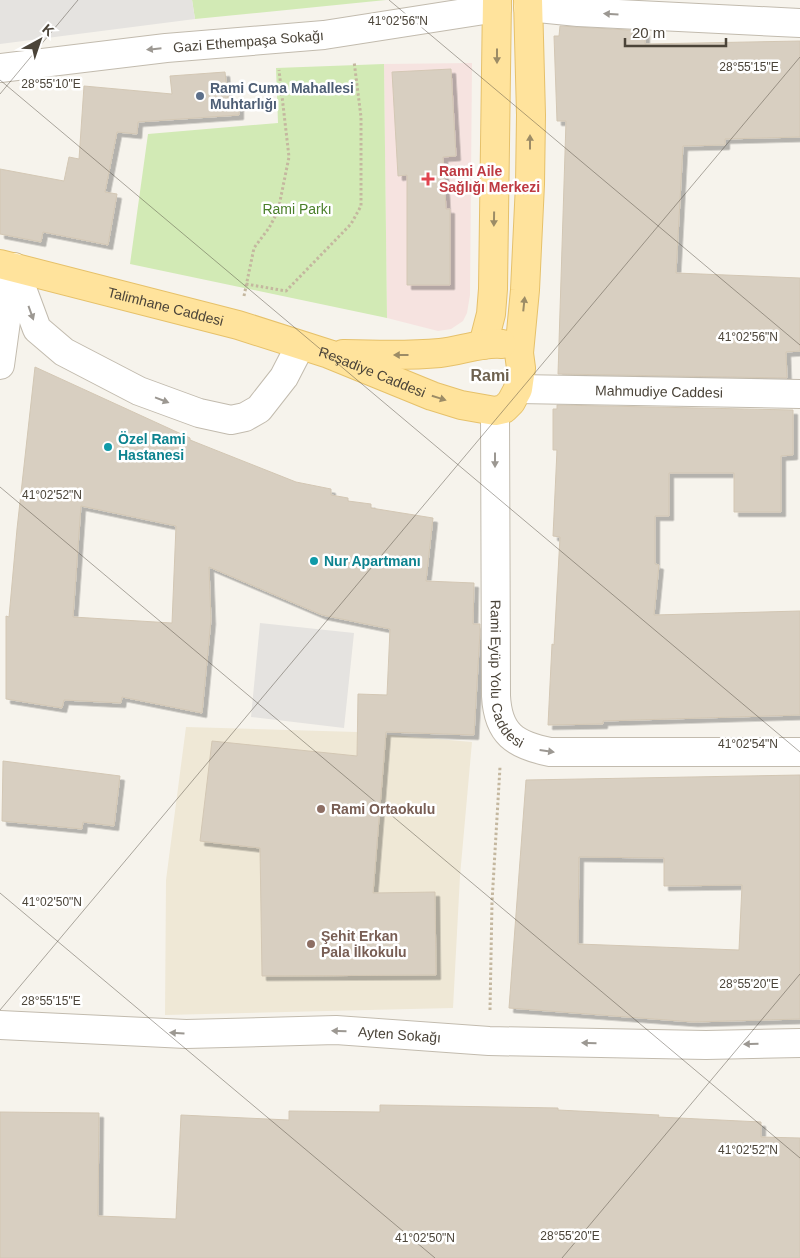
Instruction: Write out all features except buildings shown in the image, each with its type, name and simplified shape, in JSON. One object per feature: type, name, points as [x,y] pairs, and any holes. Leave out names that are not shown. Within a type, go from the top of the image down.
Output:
[{"type":"main road","points":[[483,345],[491,314],[493,289],[497,4],[528,3],[530,184],[526,290],[519,353],[521,368],[518,390],[511,402],[504,409],[495,412]]},
{"type":"main road","name":"Talimhane Caddesi","points":[[7,266],[238,325],[329,354]]},
{"type":"main road","name":"Reşadiye Caddesi","points":[[329,354],[419,354],[457,351],[483,345],[502,344],[519,353]]},
{"type":"main road","name":"Reşadiye Caddesi","points":[[329,354],[432,396],[461,405],[495,412]]},
{"type":"street","points":[[528,3],[578,12],[800,23]]},
{"type":"street","name":"Gazi Ethempaşa Sokağı","points":[[0,68],[166,48],[324,35],[497,4]]},
{"type":"street","points":[[7,266],[37,329],[64,352],[139,391],[199,414],[231,420],[245,417],[259,409],[284,377],[300,346]]},
{"type":"street","points":[[0,365],[7,266]]},
{"type":"street","name":"Mahmudiye Caddesi","points":[[518,390],[800,394]]},
{"type":"street","name":"Rami Eyüp Yolu Caddesi","points":[[495,412],[496,696],[497,714],[510,736],[529,748],[550,752],[800,752]]},
{"type":"street","name":"Ayten Sokağı","points":[[0,1025],[186,1034],[336,1030],[489,1041],[706,1044],[800,1043]]},
{"type":"path","points":[[246,284],[286,290],[351,224],[361,206],[361,117],[350,30]]},
{"type":"path","points":[[238,325],[254,248],[269,228],[278,211],[289,157],[275,39]]},
{"type":"path","points":[[489,1041],[492,892],[503,726]]},
{"type":"shaded area","points":[[0,0],[192,0],[195,19],[0,44]]},
{"type":"shaded area","name":"Rami Aile Sağlığı Merkezi","points":[[472,63],[470,295],[467,313],[463,321],[451,329],[438,331],[387,318],[384,64]]},
{"type":"shaded area","points":[[260,623],[354,633],[344,728],[251,717]]},
{"type":"shaded area","points":[[186,727],[357,732],[472,742],[460,876],[453,1008],[165,1015],[166,880]]},
{"type":"green space","points":[[192,0],[386,0],[195,19]]},
{"type":"green space","name":"Rami Parkı","points":[[384,64],[387,318],[130,264],[148,134],[278,123],[276,68]]},
{"type":"place","name":"Rami Cuma Mahallesi Muhtarlığı","points":[[200,96]]},
{"type":"place","name":"Rami Aile Sağlığı Merkezi","points":[[428,179]]},
{"type":"place","name":"Özel Rami Hastanesi","points":[[108,447]]},
{"type":"place","name":"Nur Apartmanı","points":[[314,561]]},
{"type":"place","name":"Rami Ortaokulu","points":[[321,809]]},
{"type":"place","name":"Şehit Erkan Pala İlkokulu","points":[[311,944]]},
{"type":"district","name":"Rami","points":[[490,375]]}]
